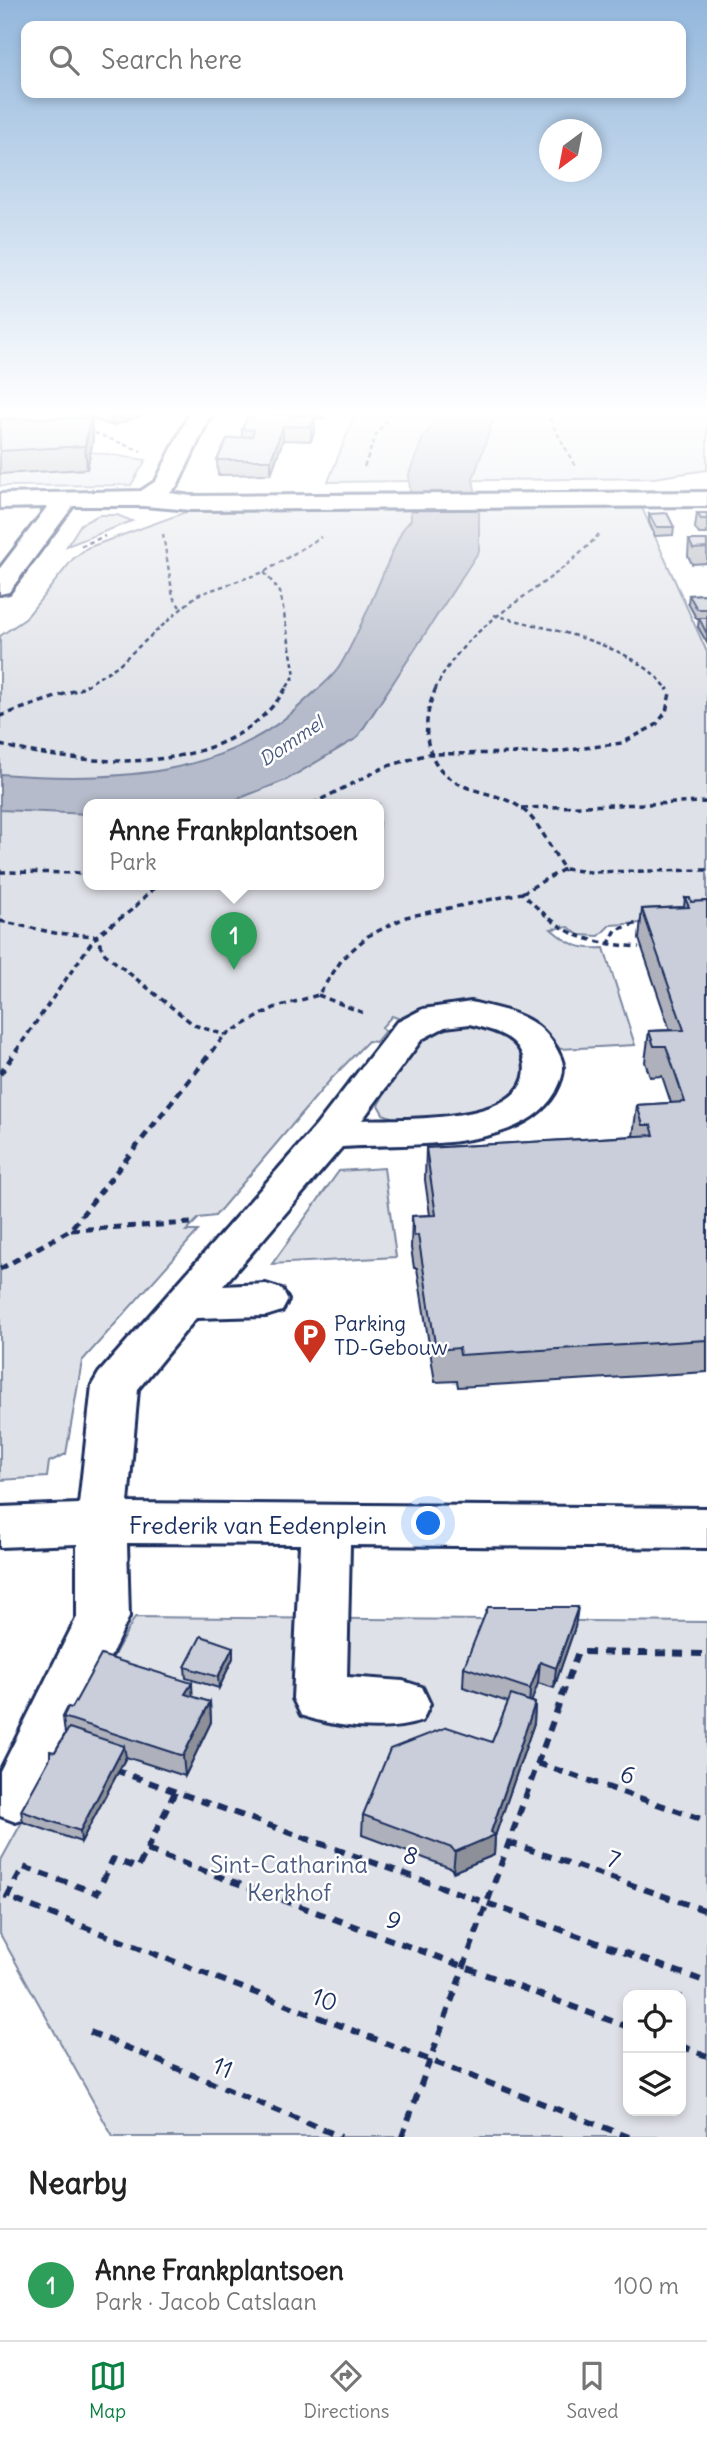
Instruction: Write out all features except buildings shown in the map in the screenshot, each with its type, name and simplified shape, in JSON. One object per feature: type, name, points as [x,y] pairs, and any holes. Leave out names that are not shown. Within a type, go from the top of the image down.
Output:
[{"type":"street","points":[[0,586],[56,512]]},
{"type":"street","name":"Frederik van Eedenplein","points":[[102,1523],[116,1385],[255,1219],[330,1135],[409,1031],[436,1017],[471,1013],[511,1024],[534,1040],[544,1062],[542,1081],[531,1100],[510,1116],[481,1126],[330,1135]]},
{"type":"street","points":[[184,1303],[266,1300]]},
{"type":"street","points":[[16,1797],[103,1617],[102,1523]]},
{"type":"street","name":"Frederik van Eedenplein","points":[[0,1527],[102,1523],[707,1528]]},
{"type":"street","points":[[326,1525],[320,1699],[404,1704]]},
{"type":"path","points":[[156,512],[173,597],[180,607]]},
{"type":"path","points":[[601,512],[600,533],[589,549],[540,586],[493,615],[468,637],[455,655],[426,710],[428,754],[442,773],[477,793],[521,808],[707,802]]},
{"type":"path","points":[[74,549],[109,535]]},
{"type":"path","points":[[0,716],[75,692],[117,666],[180,607],[209,589],[264,572],[280,592],[286,637],[295,663],[295,675],[272,709],[221,743],[198,752],[145,760],[87,761],[31,754],[0,745]]},
{"type":"path","points":[[320,799],[344,785],[428,754],[534,753],[617,744],[645,734],[659,723],[669,708],[669,692],[659,675],[636,658],[493,615]]},
{"type":"path","points":[[521,808],[564,869]]},
{"type":"path","points":[[0,1269],[70,1230],[225,1035],[274,1008],[318,995],[343,958],[368,936],[406,917],[522,893],[564,869],[590,872],[707,870]]},
{"type":"path","points":[[0,872],[83,873]]},
{"type":"path","points":[[0,1074],[96,936],[133,909],[152,890]]},
{"type":"path","points":[[522,893],[567,935],[608,945],[639,947]]},
{"type":"path","points":[[608,945],[616,930],[654,919]]},
{"type":"path","points":[[0,921],[55,933],[96,936]]},
{"type":"path","points":[[96,936],[105,954],[194,1025],[225,1035]]},
{"type":"path","points":[[70,1230],[255,1219]]},
{"type":"path","points":[[402,2137],[578,1653],[707,1654]]},
{"type":"path","name":"6","points":[[537,1763],[707,1821]]},
{"type":"path","name":"8","points":[[112,1769],[707,1982]]},
{"type":"path","points":[[147,1850],[175,1792]]},
{"type":"path","name":"7","points":[[508,1842],[707,1911]]},
{"type":"path","name":"10","points":[[147,1850],[138,1868],[113,1859],[97,1893],[23,1867],[7,1897],[629,2137]]},
{"type":"path","name":"9","points":[[147,1850],[623,2025]]},
{"type":"path","name":"11","points":[[90,2032],[341,2137]]},
{"type":"path","points":[[686,2048],[707,2056]]},
{"type":"green space","points":[[186,512],[644,512],[707,652],[707,919],[610,925],[599,936],[578,935],[569,927],[551,929],[575,945],[604,948],[635,1045],[560,1049],[542,1028],[520,1017],[426,1010],[400,1019],[392,1016],[381,1028],[385,1031],[376,1042],[368,1041],[331,1079],[215,1216],[199,1218],[186,1231],[198,1231],[82,1361],[66,1454],[49,1462],[47,1477],[0,1480],[0,636],[25,619],[73,559],[87,548]]},
{"type":"green space","points":[[99,515],[117,515],[132,521],[67,546],[81,524]]},
{"type":"green space","points":[[468,1024],[505,1034],[526,1051],[532,1060],[521,1095],[481,1115],[399,1120],[383,1114],[378,1105],[418,1035],[439,1027]]},
{"type":"green space","points":[[384,1168],[396,1257],[272,1264],[339,1171]]},
{"type":"green space","name":"Sint-Catharina Kerkhof","points":[[135,1617],[707,1622],[707,2137],[113,2137],[0,1934],[0,1862]]},
{"type":"water","name":"Dommel","points":[[411,512],[479,512],[479,551],[357,738],[286,780],[238,799],[83,799],[83,814],[0,810],[0,774],[82,777],[164,770],[241,746],[276,725],[338,669],[366,615],[403,529],[411,520]]},
{"type":"place","name":"Anne Frankplantsoen","points":[[234,970]]},
{"type":"place","name":"Parking TD-Gebouw","points":[[310,1365]]}]
